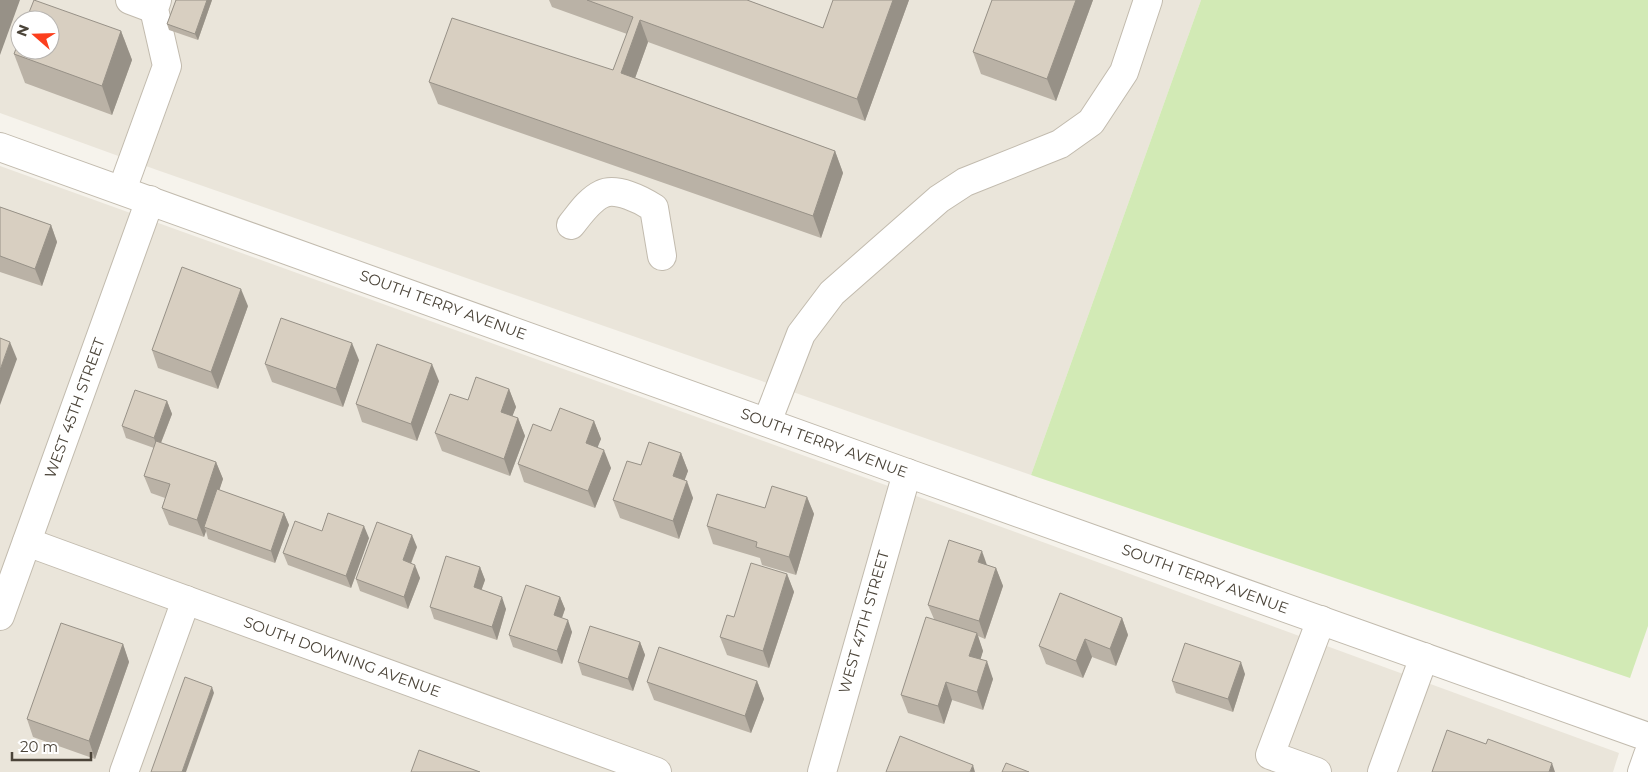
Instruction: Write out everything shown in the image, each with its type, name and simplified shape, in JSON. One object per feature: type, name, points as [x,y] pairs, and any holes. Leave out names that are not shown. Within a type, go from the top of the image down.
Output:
[{"type":"street","points":[[767,422],[801,334],[832,293],[939,199],[965,182],[1060,144],[1091,122],[1124,72],[1148,0]]},
{"type":"street","points":[[122,190],[167,66],[147,3]]},
{"type":"street","name":"SOUTH TERRY AVENUE","points":[[0,147],[1648,737]]},
{"type":"street","points":[[571,225],[590,202],[603,193],[620,193],[645,202],[654,208],[662,256]]},
{"type":"street","name":"WEST 45TH STREET","points":[[0,616],[150,200]]},
{"type":"street","name":"WEST 47TH STREET","points":[[822,772],[907,473]]},
{"type":"street","name":"SOUTH DOWNING AVENUE","points":[[27,542],[657,772]]},
{"type":"street","points":[[124,772],[186,600]]},
{"type":"street","points":[[1317,772],[1270,755],[1320,620]]},
{"type":"street","points":[[1382,772],[1424,657]]},
{"type":"street","points":[[1642,772],[1648,754]]},
{"type":"shaded area","points":[[0,0],[1201,0],[1031,475],[157,170],[0,113]]},
{"type":"shaded area","points":[[0,166],[966,514],[1619,753],[1613,772],[0,772]]},
{"type":"green space","points":[[1201,0],[1648,0],[1648,626],[1630,678],[1031,475]]},
{"type":"building","points":[[34,0],[121,31],[102,86],[30,60],[60,60],[60,10],[30,10]]},
{"type":"building","points":[[176,0],[207,0],[195,34],[167,24]]},
{"type":"building","points":[[587,0],[747,0],[823,28],[833,0],[893,0],[857,99],[640,20],[621,73],[835,151],[813,216],[429,82],[452,18],[613,70],[633,17]]},
{"type":"building","points":[[992,0],[1076,0],[1047,79],[973,52]]},
{"type":"building","points":[[0,207],[51,225],[35,269],[0,256]]},
{"type":"building","points":[[182,267],[241,289],[211,372],[152,350]]},
{"type":"building","points":[[281,318],[352,343],[336,389],[265,364]]},
{"type":"building","points":[[0,338],[10,342],[0,370]]},
{"type":"building","points":[[377,344],[432,364],[411,424],[356,404]]},
{"type":"building","points":[[476,377],[509,389],[501,412],[518,418],[504,459],[435,433],[450,394],[468,400]]},
{"type":"building","points":[[135,390],[167,401],[154,438],[122,426]]},
{"type":"building","points":[[560,408],[594,421],[586,443],[604,450],[588,491],[518,464],[533,424],[551,431]]},
{"type":"building","points":[[156,441],[216,462],[197,520],[162,508],[170,484],[144,476]]},
{"type":"building","points":[[649,442],[681,453],[673,476],[687,481],[673,521],[613,500],[627,461],[641,465]]},
{"type":"building","points":[[772,486],[807,497],[789,557],[756,547],[757,542],[707,526],[717,494],[765,508]]},
{"type":"building","points":[[217,489],[284,513],[271,551],[204,527]]},
{"type":"building","points":[[328,513],[364,526],[346,576],[283,553],[295,521],[322,531]]},
{"type":"building","points":[[377,522],[412,535],[403,560],[415,565],[404,597],[356,579]]},
{"type":"building","points":[[949,540],[982,551],[978,562],[996,568],[979,621],[928,605]]},
{"type":"building","points":[[446,556],[480,567],[474,587],[502,597],[492,627],[430,607]]},
{"type":"building","points":[[751,563],[787,574],[763,651],[720,637],[727,615],[734,617]]},
{"type":"building","points":[[526,585],[560,597],[554,615],[568,620],[557,651],[509,635]]},
{"type":"building","points":[[1060,593],[1122,618],[1110,649],[1085,639],[1076,661],[1039,646]]},
{"type":"building","points":[[926,617],[977,633],[969,656],[987,661],[977,692],[946,682],[938,706],[901,695]]},
{"type":"building","points":[[61,623],[123,644],[89,741],[27,719]]},
{"type":"building","points":[[590,626],[640,642],[628,679],[578,662]]},
{"type":"building","points":[[1185,643],[1241,662],[1228,699],[1172,681]]},
{"type":"building","points":[[659,647],[757,681],[745,716],[647,682]]},
{"type":"building","points":[[185,677],[212,687],[182,772],[151,772]]},
{"type":"building","points":[[1447,730],[1486,744],[1488,739],[1552,763],[1549,772],[1432,772]]},
{"type":"building","points":[[900,736],[973,765],[970,772],[886,772]]},
{"type":"building","points":[[419,750],[480,772],[411,772]]},
{"type":"building","points":[[1006,763],[1029,772],[1002,772]]}]
